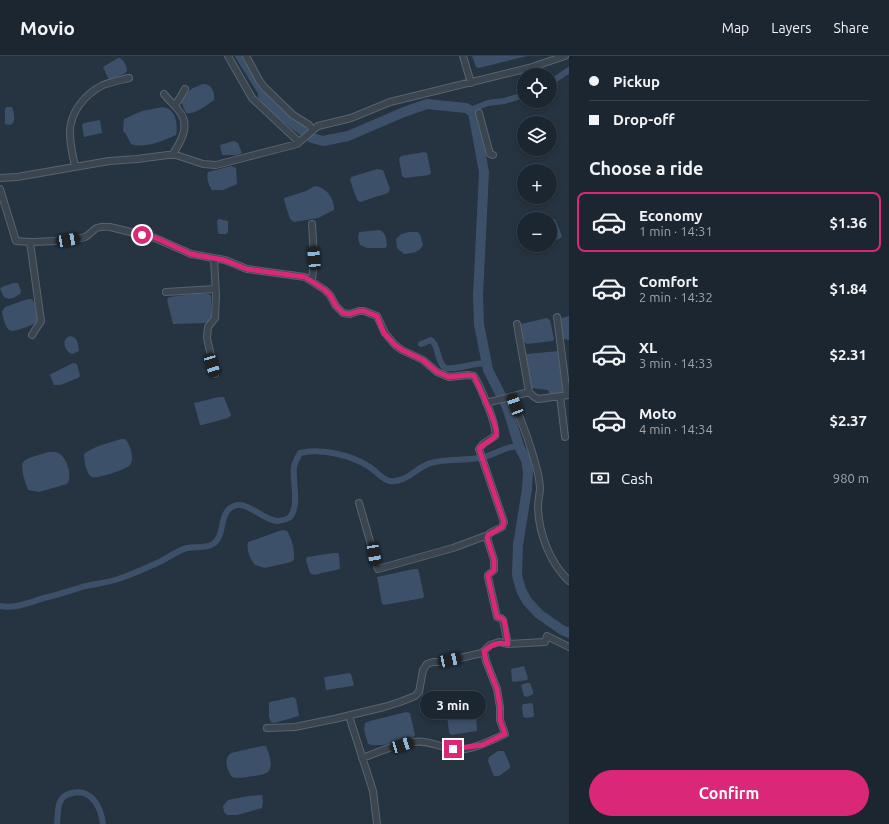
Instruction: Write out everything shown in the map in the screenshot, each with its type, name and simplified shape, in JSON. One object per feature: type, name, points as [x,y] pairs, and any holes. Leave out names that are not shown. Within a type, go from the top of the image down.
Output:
[{"type":"street","points":[[228,56],[252,98],[300,142]]},
{"type":"street","points":[[246,56],[264,87],[292,115],[309,125],[313,131]]},
{"type":"street","points":[[463,56],[471,83]]},
{"type":"street","points":[[0,178],[17,177],[115,160],[172,155],[203,164],[212,165],[300,142],[318,126],[351,118],[398,99],[471,83],[529,68],[565,56]]},
{"type":"street","points":[[75,167],[70,134],[72,118],[76,108],[86,97],[102,86],[129,78]]},
{"type":"street","points":[[175,106],[185,89]]},
{"type":"street","points":[[164,94],[180,112],[184,119],[185,128],[180,144],[172,155]]},
{"type":"street","points":[[479,113],[490,154],[493,155]]},
{"type":"street","points":[[0,189],[16,241],[30,242],[73,239],[90,235],[97,228],[110,227],[156,238],[191,254],[224,260],[247,269],[305,277],[325,290],[343,313],[350,314],[364,311],[377,316],[384,333],[395,345],[423,360],[437,372],[449,377],[468,375],[474,376],[494,423],[496,434],[493,438],[480,447],[480,452],[504,522],[502,527],[488,535],[453,548],[378,569],[359,503]]},
{"type":"street","points":[[312,224],[314,258],[312,281]]},
{"type":"street","points":[[30,242],[41,321],[32,335]]},
{"type":"street","points":[[214,258],[216,289],[215,318],[208,327],[207,338],[215,374]]},
{"type":"street","points":[[166,292],[216,289]]},
{"type":"street","points":[[516,324],[529,392],[538,399],[568,395],[557,317]]},
{"type":"street","points":[[486,403],[529,392]]},
{"type":"street","points":[[509,396],[531,447],[536,467],[540,488],[538,509],[545,542],[553,560],[569,581]]},
{"type":"street","points":[[560,396],[565,437]]},
{"type":"street","points":[[488,535],[487,538],[494,560],[494,570],[488,575],[488,581],[494,602],[495,614],[497,617],[504,620],[508,644]]},
{"type":"street","points":[[267,728],[295,726],[349,716],[384,707],[415,696],[419,692],[423,670],[427,664],[482,653],[490,645],[499,642],[508,644],[545,642],[547,636],[569,647]]},
{"type":"street","points":[[362,758],[411,742],[427,742],[453,749],[459,749],[482,745],[505,734],[500,720],[500,707],[497,689],[486,661],[484,651]]},
{"type":"street","points":[[349,716],[373,791],[377,824]]},
{"type":"water","points":[[472,56],[527,56],[479,68],[476,67]]},
{"type":"water","points":[[118,58],[124,62],[127,71],[124,74],[110,79],[108,78],[103,67]]},
{"type":"water","points":[[203,84],[211,87],[214,94],[214,100],[193,113],[186,113],[181,102],[182,96],[193,88]]},
{"type":"water","points":[[6,107],[12,107],[13,111],[14,121],[10,125],[5,124]]},
{"type":"water","points":[[163,107],[169,109],[174,115],[177,125],[176,135],[148,145],[142,146],[131,144],[123,131],[124,119],[142,111]]},
{"type":"water","points":[[100,120],[102,133],[84,137],[82,125],[84,123]]},
{"type":"water","points":[[234,141],[238,143],[242,153],[237,155],[222,155],[220,145]]},
{"type":"water","points":[[424,152],[427,153],[431,173],[429,175],[405,178],[402,176],[399,159],[401,156]]},
{"type":"water","points":[[231,166],[236,168],[237,184],[223,190],[212,190],[208,181],[208,172]]},
{"type":"water","points":[[377,169],[383,170],[390,189],[388,193],[360,202],[357,200],[350,180],[351,177]]},
{"type":"water","points":[[315,186],[323,189],[329,194],[333,202],[334,210],[318,218],[294,222],[290,219],[284,198],[306,191]]},
{"type":"water","points":[[219,219],[228,221],[228,232],[226,234],[219,234],[218,232],[217,221]]},
{"type":"water","points":[[557,224],[561,233],[562,237],[557,240]]},
{"type":"water","points":[[380,230],[386,237],[387,246],[385,248],[367,248],[360,245],[358,238],[359,232]]},
{"type":"water","points":[[417,232],[420,234],[423,245],[417,251],[404,254],[397,248],[396,239],[401,234]]},
{"type":"water","points":[[13,283],[18,283],[21,291],[20,294],[10,299],[4,297],[0,289]]},
{"type":"water","points":[[209,294],[211,296],[211,321],[206,323],[173,324],[167,300],[169,297]]},
{"type":"water","points":[[32,299],[35,304],[38,321],[24,328],[12,331],[9,330],[5,324],[2,312],[5,307]]},
{"type":"water","points":[[569,316],[569,340],[563,339],[559,320]]},
{"type":"water","points":[[547,318],[550,320],[554,339],[553,341],[527,344],[524,342],[520,327],[521,324]]},
{"type":"water","points":[[70,336],[76,339],[79,351],[72,354],[65,348],[65,340]]},
{"type":"water","points":[[558,351],[564,392],[550,395],[548,390],[532,388],[525,356],[527,354]]},
{"type":"water","points":[[73,363],[77,364],[80,376],[60,385],[54,385],[50,375]]},
{"type":"water","points":[[224,397],[231,415],[228,418],[200,425],[194,403]]},
{"type":"water","points":[[125,439],[129,444],[132,455],[130,465],[124,469],[106,475],[92,477],[88,473],[84,460],[84,454],[97,447]]},
{"type":"water","points":[[48,452],[57,452],[64,458],[68,467],[69,481],[67,484],[39,492],[28,490],[23,475],[22,464],[29,458]]},
{"type":"water","points":[[282,530],[287,531],[292,541],[294,560],[265,568],[255,565],[249,554],[248,542]]},
{"type":"water","points":[[338,553],[339,555],[340,569],[314,575],[310,573],[306,560],[307,557]]},
{"type":"water","points":[[418,569],[419,572],[424,596],[423,598],[384,605],[382,604],[377,577]]},
{"type":"water","points":[[524,666],[528,678],[527,680],[512,681],[511,669]]},
{"type":"water","points":[[349,673],[351,674],[354,685],[326,690],[325,677]]},
{"type":"water","points":[[530,683],[533,694],[527,697],[524,696],[521,685]]},
{"type":"water","points":[[293,697],[296,699],[299,716],[274,723],[271,722],[269,717],[269,703]]},
{"type":"water","points":[[532,703],[534,715],[533,717],[525,718],[523,716],[522,706],[523,704]]},
{"type":"water","points":[[476,711],[477,731],[451,735],[449,732],[447,715],[449,712]]},
{"type":"water","points":[[406,712],[410,713],[415,735],[413,738],[384,745],[368,744],[364,730],[365,723]]},
{"type":"water","points":[[266,746],[270,757],[271,765],[269,771],[254,776],[240,778],[232,777],[226,761],[229,755],[231,753]]},
{"type":"water","points":[[498,751],[504,751],[510,768],[499,776],[494,776],[488,761],[489,757]]},
{"type":"water","points":[[262,795],[262,808],[237,815],[227,815],[224,812],[223,806],[228,800]]},
{"type":"waterway","points":[[238,56],[263,96]]},
{"type":"waterway","points":[[557,78],[569,70]]},
{"type":"waterway","points":[[263,96],[280,113],[312,138],[323,141],[348,136],[404,112],[427,104],[466,108],[473,112],[484,172],[478,296],[479,324],[488,370],[507,407],[519,446],[526,460],[528,472],[527,489],[518,545],[517,575],[521,590],[527,601],[539,614],[562,630],[569,633]]},
{"type":"waterway","points":[[470,110],[488,103],[504,101],[517,97]]},
{"type":"waterway","points":[[421,344],[431,340],[436,346],[440,362],[445,368],[455,368],[486,363]]},
{"type":"waterway","points":[[0,606],[11,607],[22,605],[82,587],[114,580],[128,576],[183,549],[190,547],[210,546],[220,536],[226,513],[234,506],[239,505],[250,508],[272,520],[278,521],[287,519],[290,517],[295,506],[294,467],[300,453],[317,451],[344,456],[361,462],[390,481],[396,481],[401,480],[426,465],[437,461],[479,458],[514,446],[519,446]]},
{"type":"waterway","points":[[57,824],[58,807],[63,797],[68,794],[79,792],[90,796],[98,806],[103,824]]},
{"type":"route","points":[[142,235],[156,238],[191,254],[224,260],[236,266],[247,269],[308,278],[325,290],[343,313],[350,314],[359,311],[373,313],[380,319],[384,333],[395,345],[423,360],[442,375],[449,377],[468,375],[474,376],[496,431],[495,436],[483,444],[479,449],[504,522],[502,527],[490,533],[487,538],[494,560],[494,570],[488,575],[488,581],[492,592],[495,614],[497,617],[504,620],[508,644],[499,642],[490,645],[484,651],[486,661],[497,689],[500,707],[500,720],[505,734],[482,745],[453,749]]}]
